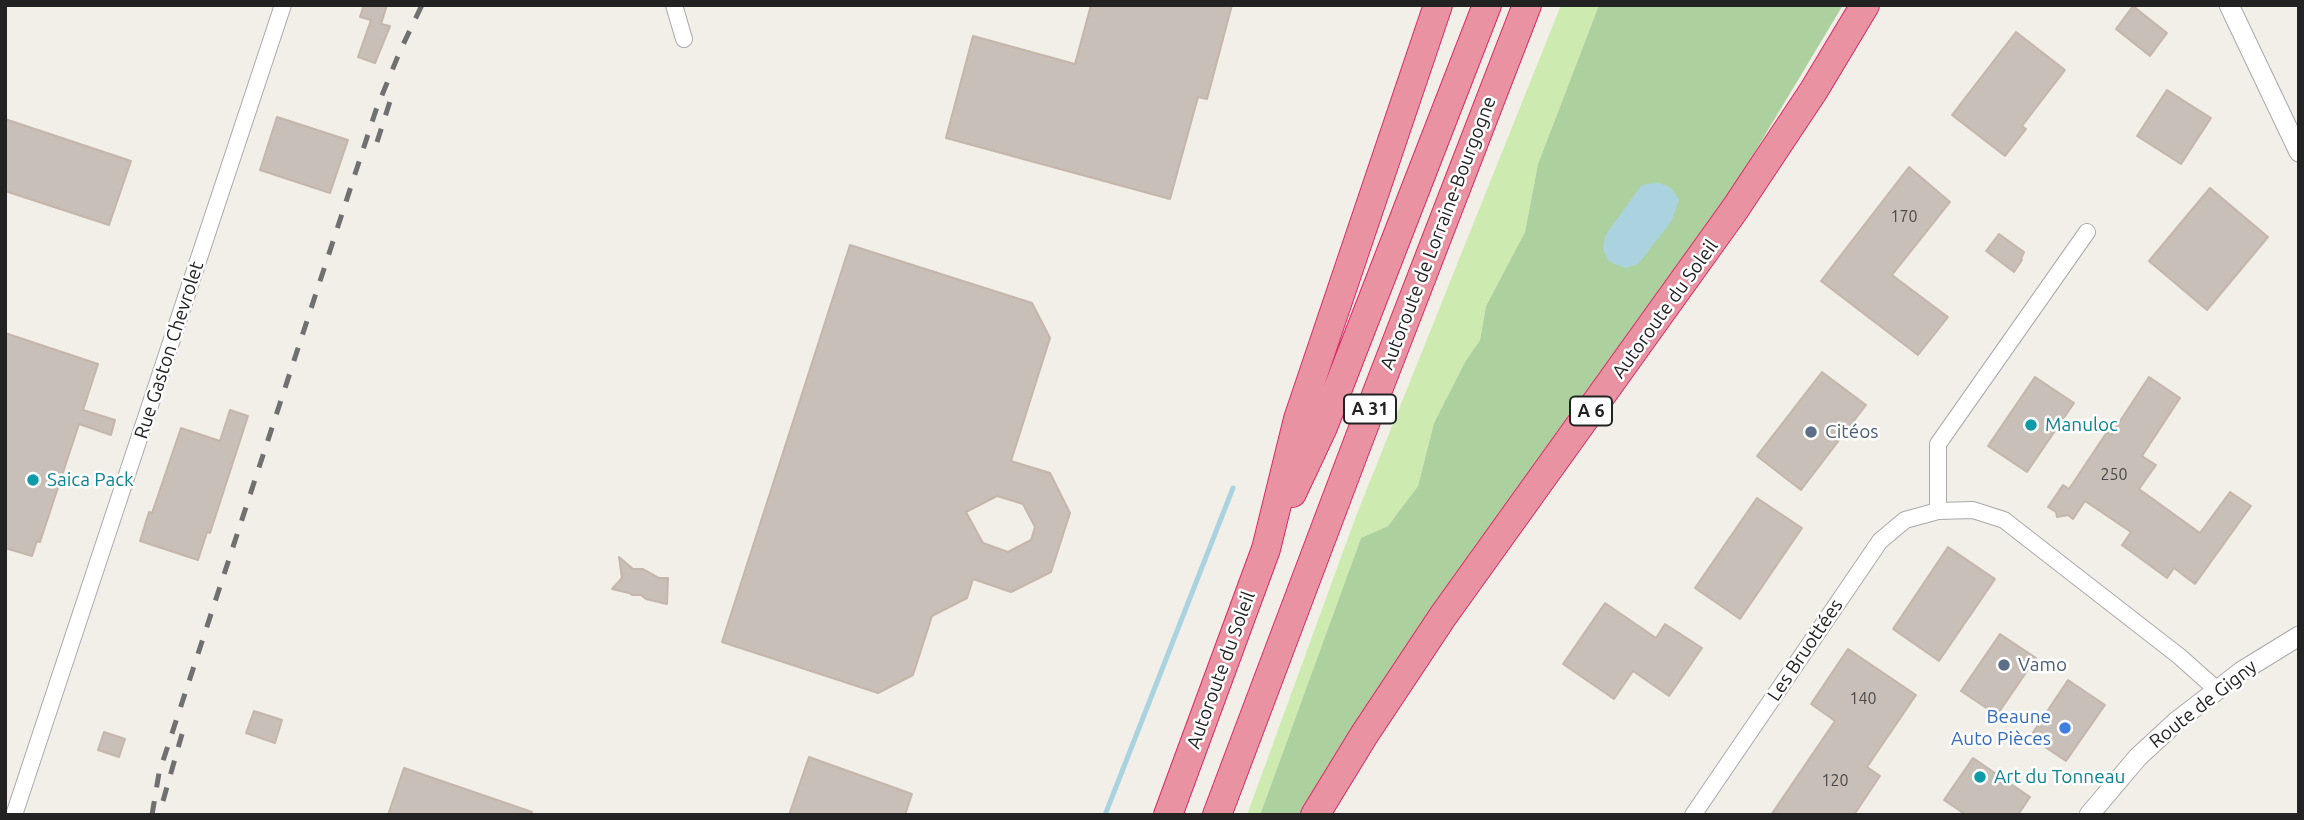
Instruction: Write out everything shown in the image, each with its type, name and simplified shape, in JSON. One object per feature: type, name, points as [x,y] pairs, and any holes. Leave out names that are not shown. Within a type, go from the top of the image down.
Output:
[{"type":"highway","name":"Autoroute du Soleil","points":[[1168,815],[1266,550],[1297,419],[1438,5]]},
{"type":"highway","name":"Autoroute de Lorraine-Bourgogne","points":[[1266,550],[1323,427],[1487,5]]},
{"type":"highway","name":"Autoroute de Lorraine-Bourgogne","points":[[1217,815],[1527,5]]},
{"type":"highway","name":"Autoroute du Soleil","points":[[1315,815],[1370,725],[1443,616],[1735,209],[1801,110],[1864,5]]},
{"type":"street","name":"Rue Gaston Chevrolet","points":[[14,815],[283,5]]},
{"type":"street","points":[[674,5],[684,39]]},
{"type":"street","points":[[2229,5],[2299,152]]},
{"type":"street","points":[[1938,511],[1938,444],[2087,232]]},
{"type":"street","name":"Les Bruottées","points":[[1693,815],[1880,541],[1905,520],[1938,511],[1973,510],[2004,520],[2179,656],[2216,689]]},
{"type":"street","name":"Route de Gigny","points":[[2089,815],[2138,757],[2176,721],[2216,689],[2299,636]]},
{"type":"green space","points":[[1561,5],[1599,5],[1538,164],[1525,232],[1486,306],[1480,340],[1465,362],[1434,423],[1418,486],[1388,526],[1361,538],[1260,815],[1247,815],[1356,516]]},
{"type":"green space","points":[[1599,5],[1843,5],[1738,180],[1367,706],[1300,815],[1260,815],[1361,538],[1388,526],[1418,486],[1434,423],[1465,362],[1480,340],[1486,306],[1525,232],[1538,164]]},
{"type":"water","points":[[1660,183],[1671,188],[1679,200],[1671,222],[1638,264],[1626,268],[1609,261],[1603,250],[1605,236],[1640,187]]},
{"type":"building","points":[[364,5],[387,5],[381,24],[390,26],[375,63],[358,57],[371,20],[360,17]]},
{"type":"building","points":[[1091,5],[1232,5],[1207,99],[1198,97],[1170,199],[946,138],[973,36],[1075,64]]},
{"type":"building","points":[[2133,6],[2167,33],[2150,56],[2116,29]]},
{"type":"building","points":[[2016,32],[2065,70],[2022,126],[2026,129],[2005,156],[1952,115]]},
{"type":"building","points":[[2167,90],[2211,118],[2181,164],[2137,136]]},
{"type":"building","points":[[277,117],[348,140],[330,193],[260,170]]},
{"type":"building","points":[[5,119],[131,161],[109,225],[5,191]]},
{"type":"building","points":[[1909,167],[1950,202],[1892,275],[1948,317],[1918,355],[1821,281]]},
{"type":"building","points":[[2210,188],[2268,237],[2207,310],[2149,261]]},
{"type":"building","points":[[1999,234],[2024,252],[2014,272],[1986,251]]},
{"type":"building","points":[[850,245],[1032,303],[1050,338],[1011,461],[1050,473],[1070,513],[1051,572],[1011,592],[973,579],[967,598],[932,616],[913,675],[878,693],[722,642]],"holes":[[[997,496],[1023,504],[1035,527],[1031,540],[1008,552],[983,543],[966,512]]]},
{"type":"building","name":"Saica Pack","points":[[5,333],[98,364],[83,410],[115,420],[111,435],[79,424],[40,542],[37,541],[32,556],[5,548]]},
{"type":"building","points":[[1822,372],[1866,405],[1801,490],[1757,456]]},
{"type":"building","name":"Manuloc","points":[[2035,377],[2074,403],[2027,472],[1988,446]]},
{"type":"building","points":[[2149,377],[2180,398],[2142,456],[2156,465],[2139,489],[2200,533],[2230,492],[2251,506],[2195,584],[2174,568],[2167,578],[2122,545],[2131,532],[2085,501],[2073,519],[2068,515],[2057,517],[2056,512],[2048,507],[2063,485],[2069,489],[2107,432],[2111,435]]},
{"type":"building","points":[[230,410],[248,416],[210,533],[207,532],[198,560],[140,541],[181,428],[220,441]]},
{"type":"building","points":[[1757,498],[1802,528],[1740,619],[1695,588]]},
{"type":"building","points":[[1948,547],[1995,579],[1939,661],[1893,629]]},
{"type":"building","points":[[619,557],[633,569],[643,569],[659,578],[668,578],[667,604],[612,589],[622,578]]},
{"type":"building","points":[[1605,603],[1656,638],[1665,624],[1702,648],[1669,696],[1633,671],[1614,699],[1563,664]]},
{"type":"building","points":[[2000,634],[2036,658],[1997,715],[1961,691]]},
{"type":"building","points":[[1848,649],[1916,695],[1867,767],[1880,776],[1854,815],[1771,815],[1835,721],[1811,704]]},
{"type":"building","points":[[2068,680],[2105,705],[2066,761],[2030,737]]},
{"type":"building","points":[[254,711],[282,720],[275,743],[246,733]]},
{"type":"building","points":[[104,732],[125,739],[119,757],[98,750]]},
{"type":"building","points":[[809,757],[912,794],[905,815],[789,815]]},
{"type":"building","name":"Art du Tonneau","points":[[1973,758],[2030,797],[2018,815],[1966,815],[1944,800]]},
{"type":"building","points":[[404,768],[532,812],[532,815],[388,815]]},
{"type":"waterway","points":[[1105,815],[1233,488]]},
{"type":"railway","points":[[152,815],[159,773],[376,110],[422,5]]},
{"type":"railway","points":[[377,142],[393,92]]},
{"type":"railway","points":[[163,801],[182,734]]},
{"type":"place","name":"Manuloc","points":[[2031,425]]},
{"type":"place","name":"Citéos","points":[[1811,432]]},
{"type":"place","name":"Saica Pack","points":[[33,480]]},
{"type":"place","name":"Vamo","points":[[2004,665]]},
{"type":"place","name":"Beaune Auto Pièces","points":[[2065,728]]},
{"type":"place","name":"Art du Tonneau","points":[[1980,777]]}]
